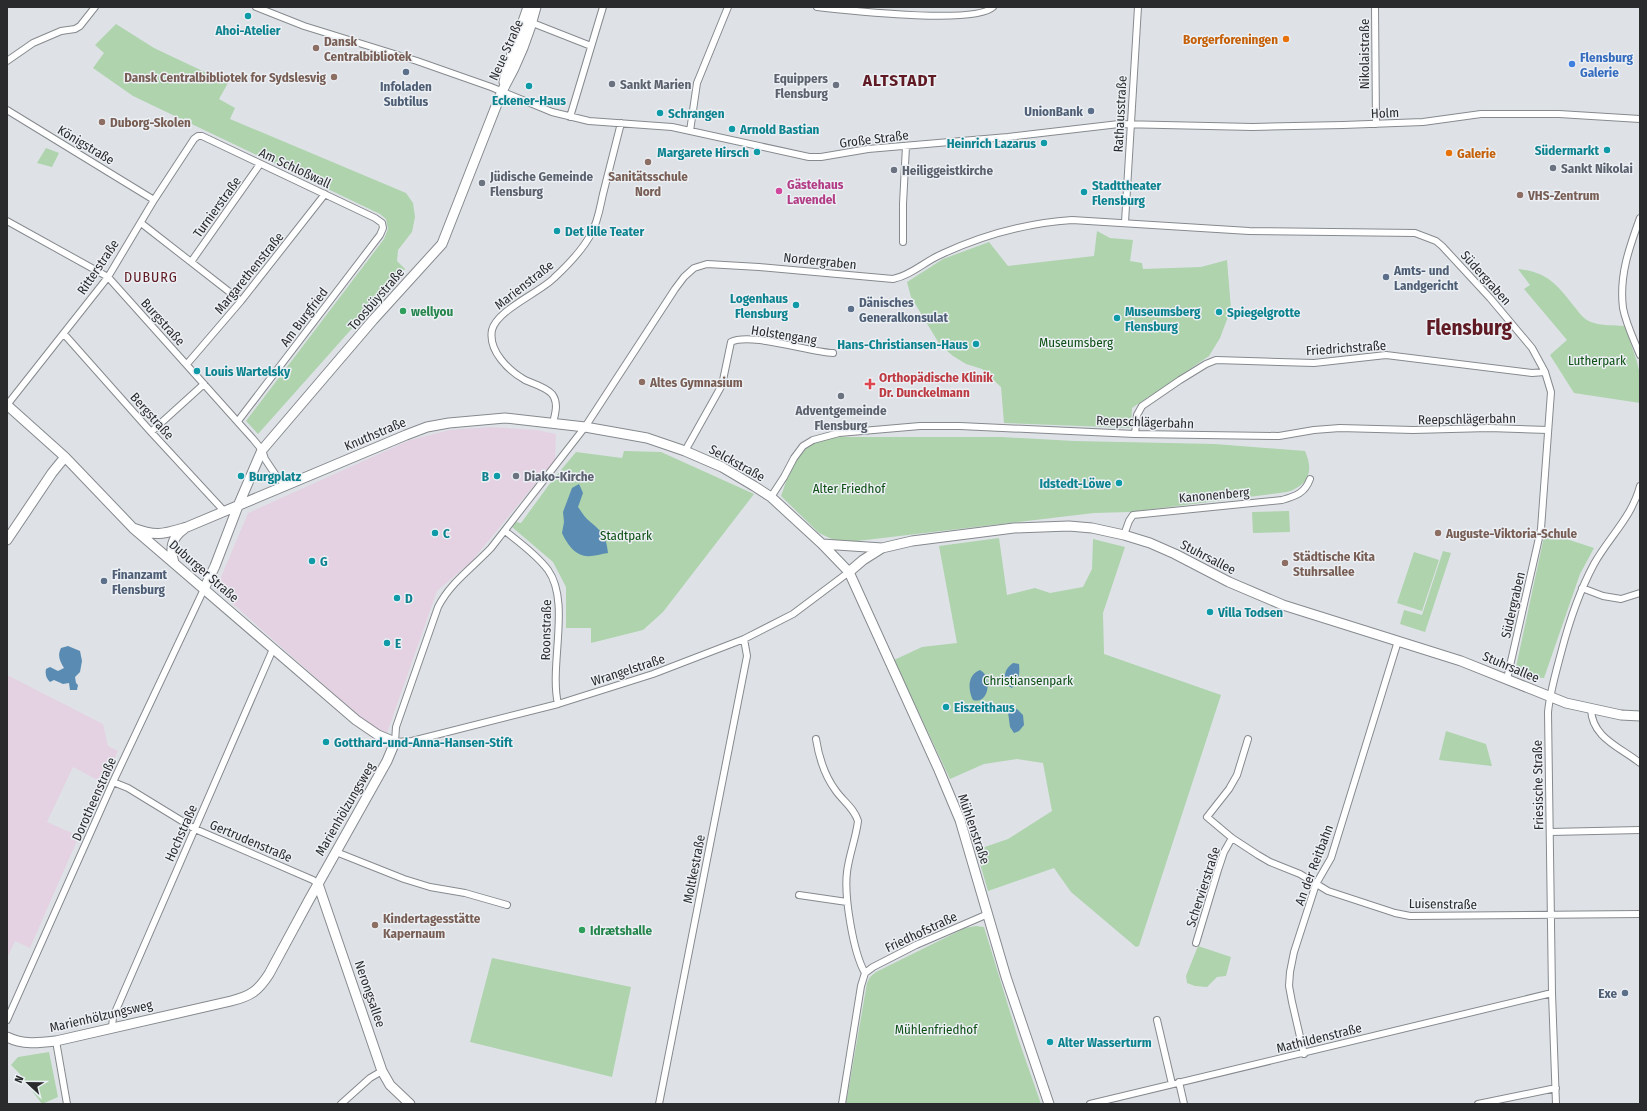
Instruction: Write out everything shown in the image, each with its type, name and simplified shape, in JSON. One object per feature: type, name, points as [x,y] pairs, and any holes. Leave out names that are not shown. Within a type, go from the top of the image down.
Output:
[{"type":"main road","name":"Neue Straße","points":[[528,7],[528,22]]},
{"type":"main road","name":"Neue Straße","points":[[502,91],[513,71],[528,22],[536,7]]},
{"type":"main road","name":"Toosbüystraße","points":[[238,506],[262,450],[373,320],[442,244],[502,91]]},
{"type":"main road","name":"Duburger Straße","points":[[7,405],[65,457],[133,528],[356,720],[378,735],[395,742]]},
{"type":"main road","name":"Knuthstraße","points":[[133,528],[148,534],[160,535],[187,527],[428,427],[449,423],[505,418],[585,427]]},
{"type":"main road","name":"Selckstraße","points":[[585,427],[647,438],[685,451],[722,467],[771,497],[822,544],[848,572]]},
{"type":"main road","points":[[7,540],[65,457]]},
{"type":"main road","points":[[204,589],[215,566],[238,506]]},
{"type":"main road","name":"Stuhrsallee","points":[[848,572],[882,548],[912,542],[1014,528],[1047,526],[1092,528],[1124,535],[1150,543],[1175,554],[1228,582],[1283,605],[1461,661],[1550,698],[1591,709],[1640,716]]},
{"type":"main road","name":"Knuthstraße","points":[[174,563],[171,547],[179,532],[187,527]]},
{"type":"main road","points":[[822,544],[882,548]]},
{"type":"main road","name":"Mühlenstraße","points":[[848,572],[939,770],[960,820],[1006,977],[1049,1104]]},
{"type":"main road","name":"Marienhölzungsweg","points":[[7,1037],[24,1042],[37,1043],[56,1041],[112,1027],[245,998],[254,993],[270,974],[318,884],[387,762],[395,742]]},
{"type":"main road","name":"Nerongsallee","points":[[318,884],[382,1071],[390,1085],[410,1104]]},
{"type":"street","points":[[7,61],[33,43],[52,34],[75,29],[80,26],[95,7]]},
{"type":"street","name":"Große Straße","points":[[256,7],[304,26],[417,61],[502,91],[552,112],[570,117],[589,121],[672,127],[690,130],[809,157],[1131,123]]},
{"type":"street","points":[[570,117],[604,7]]},
{"type":"street","points":[[690,130],[699,79],[728,7]]},
{"type":"street","points":[[817,7],[902,15],[962,15],[982,13],[993,7]]},
{"type":"street","name":"Rathausstraße","points":[[1125,222],[1138,7]]},
{"type":"street","name":"Nikolaistraße","points":[[1375,7],[1376,124]]},
{"type":"street","points":[[528,22],[591,46]]},
{"type":"street","name":"Königstraße","points":[[7,110],[154,200]]},
{"type":"street","name":"Holm","points":[[1131,123],[1253,127],[1376,124],[1439,121],[1481,114],[1559,114],[1640,119]]},
{"type":"street","name":"Marienstraße","points":[[554,423],[556,402],[552,395],[546,390],[514,373],[506,366],[495,349],[492,340],[492,331],[495,323],[504,313],[539,291],[576,256],[587,241],[596,223],[621,123]]},
{"type":"street","name":"Ritterstraße","points":[[7,405],[108,277],[154,200],[194,139],[198,136]]},
{"type":"street","name":"Am Schloßwall","points":[[198,136],[202,136],[325,194],[382,223]]},
{"type":"street","points":[[903,242],[906,146]]},
{"type":"street","name":"Turnierstraße","points":[[191,262],[260,164]]},
{"type":"street","name":"Margarethenstraße","points":[[187,364],[241,301],[325,194]]},
{"type":"street","points":[[1640,218],[1624,266],[1622,286],[1623,308],[1627,323],[1640,355]]},
{"type":"street","name":"Nordergraben","points":[[585,427],[675,289],[684,277],[694,268],[707,264],[759,266],[894,279],[909,274],[941,254],[989,235],[1055,221],[1072,220],[1125,222]]},
{"type":"street","name":"Burgstraße","points":[[7,221],[108,277],[238,421],[262,450]]},
{"type":"street","name":"Südergraben","points":[[1125,222],[1249,231],[1415,233],[1423,235],[1442,246],[1490,298],[1532,348],[1546,372],[1551,392],[1541,528],[1507,679]]},
{"type":"street","points":[[140,223],[241,301]]},
{"type":"street","name":"Am Burgfried","points":[[238,421],[380,235],[383,228],[382,223]]},
{"type":"street","name":"Bergstraße","points":[[64,334],[151,432],[225,512]]},
{"type":"street","name":"Holstengang","points":[[685,451],[722,385],[731,342],[736,339],[772,342],[813,351],[833,353]]},
{"type":"street","name":"Friedrichstraße","points":[[1135,434],[1137,415],[1142,406],[1180,380],[1206,364],[1216,360],[1314,363],[1386,355],[1532,373],[1546,372]]},
{"type":"street","points":[[151,432],[204,384]]},
{"type":"street","name":"Reepschlägerbahn","points":[[771,497],[794,458],[803,446],[821,437],[839,434],[933,426],[1135,434],[1279,436],[1314,430],[1340,428],[1413,430],[1489,428],[1548,430]]},
{"type":"street","name":"Marienhölzungsweg","points":[[395,742],[396,727],[438,607],[444,594],[454,583],[474,566],[505,530],[585,427]]},
{"type":"street","points":[[262,450],[265,460],[286,486]]},
{"type":"street","name":"Kanonenberg","points":[[1124,535],[1133,515],[1282,500],[1300,494],[1308,486],[1310,479]]},
{"type":"street","name":"Friesische Straße","points":[[1556,1104],[1550,914],[1548,712],[1550,698],[1567,632],[1582,588],[1595,563],[1632,509],[1640,486]]},
{"type":"street","name":"Roonstraße","points":[[505,530],[539,560],[548,570],[555,582],[559,603],[556,688],[558,704]]},
{"type":"street","name":"Wrangelstraße","points":[[395,742],[412,741],[558,704],[653,674],[744,639],[793,614],[848,572]]},
{"type":"street","points":[[1582,588],[1603,596],[1621,599],[1640,593]]},
{"type":"street","name":"Dorotheenstraße","points":[[7,1020],[113,782],[204,589]]},
{"type":"street","name":"Moltkestraße","points":[[659,1104],[747,656],[744,639]]},
{"type":"street","name":"An der Reitbahn","points":[[1304,1054],[1289,986],[1294,952],[1316,884],[1331,858],[1398,642]]},
{"type":"street","name":"Hochstraße","points":[[112,1027],[113,1017],[273,649]]},
{"type":"street","points":[[1591,709],[1591,718],[1602,737],[1640,763]]},
{"type":"street","points":[[816,739],[820,759],[825,773],[836,791],[851,807],[858,821],[847,873],[846,902],[858,957],[865,973],[861,986],[842,1104]]},
{"type":"street","name":"Luisenstraße","points":[[1248,739],[1237,775],[1230,789],[1207,816],[1232,838],[1270,862],[1300,874],[1340,896],[1410,916],[1640,914]]},
{"type":"street","name":"Gertrudenstraße","points":[[113,782],[128,788],[195,830],[313,880],[318,884]]},
{"type":"street","points":[[1550,832],[1640,830]]},
{"type":"street","name":"Schervierstraße","points":[[1196,943],[1222,858],[1232,838]]},
{"type":"street","points":[[336,852],[410,881],[507,904]]},
{"type":"street","points":[[799,895],[846,902]]},
{"type":"street","name":"Friedhofstraße","points":[[865,973],[873,967],[916,945],[988,914]]},
{"type":"street","name":"Mathildenstraße","points":[[1090,1104],[1304,1054],[1552,992]]},
{"type":"street","points":[[1157,1020],[1172,1084]]},
{"type":"street","points":[[56,1041],[67,1104]]},
{"type":"street","points":[[341,1104],[370,1078],[382,1071]]},
{"type":"street","points":[[1179,1082],[1184,1104]]},
{"type":"street","points":[[1478,1104],[1556,1088]]},
{"type":"shaded area","points":[[490,427],[537,430],[556,434],[555,460],[471,562],[437,591],[387,733],[369,725],[216,589],[248,513],[410,440],[450,430]]},
{"type":"shaded area","points":[[7,675],[103,724],[108,746],[118,751],[111,767],[108,766],[101,782],[73,767],[47,822],[79,836],[30,948],[15,941],[8,956]]},
{"type":"green space","points":[[116,24],[154,48],[228,83],[219,99],[235,108],[230,119],[406,193],[413,203],[415,217],[412,232],[398,250],[397,261],[405,269],[258,434],[246,421],[384,239],[388,229],[386,219],[380,214],[133,96],[93,68],[104,53],[95,45]]},
{"type":"green space","points":[[46,148],[59,153],[52,167],[37,163]]},
{"type":"green space","name":"Museumsberg","points":[[1097,231],[1110,238],[1133,240],[1130,261],[1142,263],[1143,269],[1201,267],[1227,260],[1231,309],[1220,338],[1209,356],[1132,408],[1131,428],[1004,423],[1001,387],[982,369],[966,364],[953,356],[940,345],[911,297],[907,282],[943,259],[989,242],[1008,266],[1094,256]]},
{"type":"green space","name":"Lutherpark","points":[[1518,269],[1536,273],[1550,280],[1588,321],[1599,324],[1625,326],[1640,375],[1640,403],[1574,393],[1550,355],[1567,340],[1524,289],[1530,285]]},
{"type":"green space","name":"Alter Friedhof","points":[[840,437],[1002,437],[1074,441],[1215,444],[1305,451],[1308,458],[1309,471],[1305,481],[1287,492],[1130,512],[1094,513],[857,541],[836,541],[819,533],[781,496],[790,470],[796,458],[804,448],[821,441]]},
{"type":"green space","name":"Stadtpark","points":[[624,451],[661,452],[754,494],[663,612],[643,630],[591,643],[591,628],[566,628],[566,587],[553,562],[512,527],[516,522],[521,523],[551,482],[576,452],[622,458]]},
{"type":"green space","points":[[1289,511],[1290,532],[1253,533],[1252,512]]},
{"type":"green space","points":[[1545,532],[1594,548],[1580,574],[1544,678],[1531,677],[1518,671],[1516,667]]},
{"type":"green space","name":"Christiansenpark","points":[[999,538],[1007,595],[1035,588],[1050,593],[1083,587],[1092,569],[1093,539],[1125,547],[1103,613],[1104,654],[1221,695],[1139,946],[1136,947],[1071,892],[1054,868],[988,891],[976,850],[1008,839],[1052,811],[1043,763],[1017,759],[984,764],[950,779],[894,660],[922,647],[957,643],[939,546]]},
{"type":"green space","points":[[1443,551],[1451,553],[1425,632],[1400,624],[1404,610],[1422,615]]},
{"type":"green space","points":[[1414,552],[1439,560],[1422,611],[1397,603]]},
{"type":"green space","points":[[1446,731],[1486,744],[1492,766],[1439,760]]},
{"type":"green space","name":"Mühlenfriedhof","points":[[976,926],[984,927],[1018,1038],[1041,1104],[846,1104],[867,983],[870,977],[876,972],[965,928]]},
{"type":"green space","points":[[1198,946],[1231,957],[1226,976],[1217,977],[1207,987],[1195,986],[1187,983],[1186,976]]},
{"type":"green space","points":[[492,958],[631,987],[612,1077],[470,1042]]},
{"type":"green space","points":[[49,1052],[58,1097],[42,1104],[19,1073],[11,1065],[18,1057]]},
{"type":"water","points":[[579,484],[583,493],[578,507],[586,518],[602,533],[606,541],[608,553],[591,556],[582,555],[571,548],[562,533],[564,522],[563,512],[572,488]]},
{"type":"water","points":[[68,646],[80,651],[82,661],[80,672],[75,677],[78,685],[77,690],[70,690],[69,683],[63,684],[54,680],[50,682],[46,674],[46,669],[50,667],[58,671],[64,668],[60,661],[59,654],[61,648]]},
{"type":"water","points":[[1013,663],[1019,664],[1019,671],[1018,680],[1012,688],[1005,684],[1005,677],[1008,667]]},
{"type":"water","points":[[980,670],[984,673],[988,683],[986,694],[979,700],[973,700],[970,692],[970,683],[973,675]]},
{"type":"water","points":[[1017,709],[1023,715],[1024,725],[1019,731],[1014,733],[1010,727],[1008,712]]},
{"type":"place","name":"Ahoi-Atelier","points":[[248,16]]},
{"type":"place","name":"Borgerforeningen","points":[[1286,39]]},
{"type":"place","name":"Dansk Centralbibliotek","points":[[316,48]]},
{"type":"place","name":"Flensburg Galerie","points":[[1572,64]]},
{"type":"place","name":"Infoladen Subtilus","points":[[406,72]]},
{"type":"place","name":"Dansk Centralbibliotek for Sydslesvig","points":[[334,77]]},
{"type":"place","name":"Sankt Marien","points":[[612,84]]},
{"type":"place","name":"Equippers Flensburg","points":[[836,85]]},
{"type":"place","name":"Eckener-Haus","points":[[529,86]]},
{"type":"place","name":"UnionBank","points":[[1091,111]]},
{"type":"place","name":"Schrangen","points":[[660,113]]},
{"type":"place","name":"Duborg-Skolen","points":[[102,122]]},
{"type":"place","name":"Arnold Bastian","points":[[732,129]]},
{"type":"place","name":"Heinrich Lazarus","points":[[1044,143]]},
{"type":"place","name":"Südermarkt","points":[[1607,150]]},
{"type":"place","name":"Margarete Hirsch","points":[[757,152]]},
{"type":"place","name":"Galerie","points":[[1449,153]]},
{"type":"place","name":"Sanitätsschule Nord","points":[[648,162]]},
{"type":"place","name":"Sankt Nikolai","points":[[1553,168]]},
{"type":"place","name":"Heiliggeistkirche","points":[[894,170]]},
{"type":"place","name":"Jüdische Gemeinde Flensburg","points":[[482,183]]},
{"type":"place","name":"Gästehaus Lavendel","points":[[779,191]]},
{"type":"place","name":"Stadttheater Flensburg","points":[[1084,192]]},
{"type":"place","name":"VHS-Zentrum","points":[[1520,195]]},
{"type":"place","name":"Det lille Teater","points":[[557,231]]},
{"type":"place","name":"Amts- und Landgericht","points":[[1386,277]]},
{"type":"place","name":"Logenhaus Flensburg","points":[[796,305]]},
{"type":"place","name":"Dänisches Generalkonsulat","points":[[851,309]]},
{"type":"place","name":"wellyou","points":[[403,311]]},
{"type":"place","name":"Spiegelgrotte","points":[[1219,312]]},
{"type":"place","name":"Museumsberg Flensburg","points":[[1117,318]]},
{"type":"place","name":"Hans-Christiansen-Haus","points":[[976,344]]},
{"type":"place","name":"Louis Wartelsky","points":[[197,371]]},
{"type":"place","name":"Altes Gymnasium","points":[[642,382]]},
{"type":"place","name":"Orthopädische Klinik Dr. Dunckelmann","points":[[870,384]]},
{"type":"place","name":"Adventgemeinde Flensburg","points":[[841,396]]},
{"type":"place","name":"Burgplatz","points":[[241,476]]},
{"type":"place","name":"B","points":[[497,476]]},
{"type":"place","name":"Diako-Kirche","points":[[516,476]]},
{"type":"place","name":"Idstedt-Löwe","points":[[1119,483]]},
{"type":"place","name":"C","points":[[435,533]]},
{"type":"place","name":"Auguste-Viktoria-Schule","points":[[1438,533]]},
{"type":"place","name":"G","points":[[312,561]]},
{"type":"place","name":"Städtische Kita Stuhrsallee","points":[[1285,563]]},
{"type":"place","name":"Finanzamt Flensburg","points":[[104,581]]},
{"type":"place","name":"D","points":[[397,598]]},
{"type":"place","name":"Villa Todsen","points":[[1210,612]]},
{"type":"place","name":"E","points":[[387,643]]},
{"type":"place","name":"Eiszeithaus","points":[[946,707]]},
{"type":"place","name":"Gotthard-und-Anna-Hansen-Stift","points":[[326,742]]},
{"type":"place","name":"Kindertagesstätte Kapernaum","points":[[375,925]]},
{"type":"place","name":"Idrætshalle","points":[[582,930]]},
{"type":"place","name":"Exe","points":[[1625,993]]},
{"type":"place","name":"Alter Wasserturm","points":[[1050,1042]]},
{"type":"district","name":"ALTSTADT","points":[[900,80]]},
{"type":"district","name":"DUBURG","points":[[151,277]]},
{"type":"district","name":"Flensburg","points":[[1469,328]]}]
